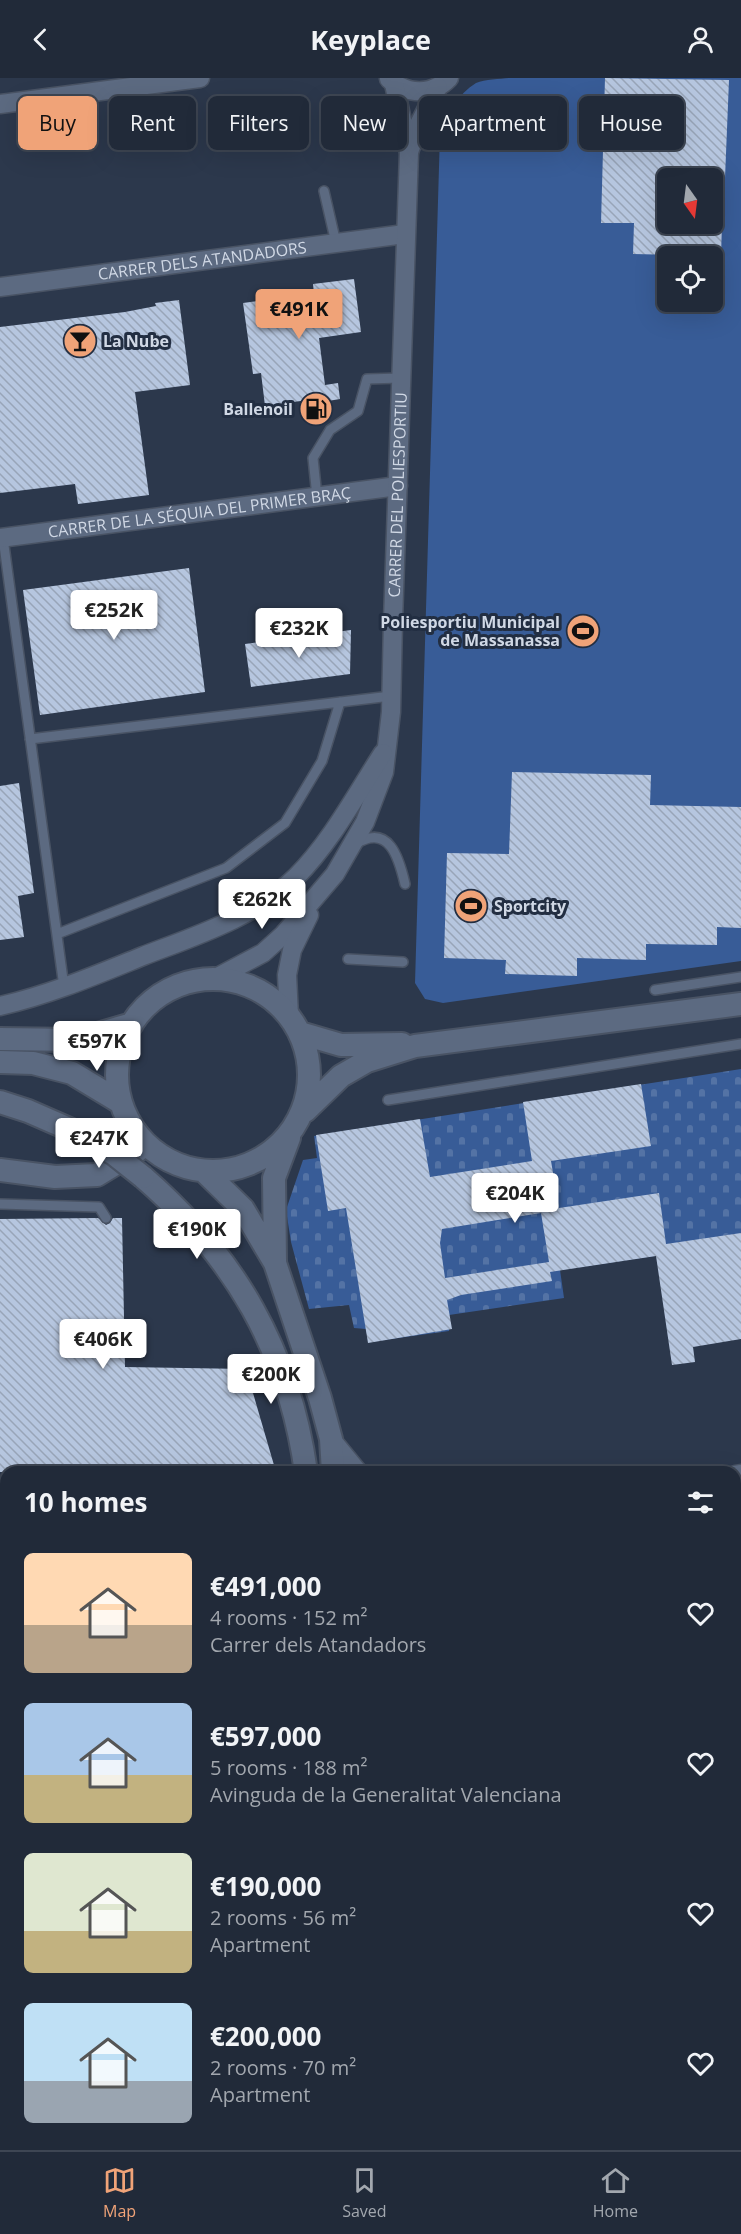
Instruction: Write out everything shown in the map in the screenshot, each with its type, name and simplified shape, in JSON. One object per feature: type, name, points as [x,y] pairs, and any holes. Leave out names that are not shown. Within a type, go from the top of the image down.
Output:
[{"type":"street","points":[[0,104],[200,78]]},
{"type":"street","points":[[391,81],[416,92],[427,91],[443,82]]},
{"type":"street","name":"CARRER DEL POLIESPORTIU","points":[[391,81],[409,152]]},
{"type":"street","name":"CARRER DEL POLIESPORTIU","points":[[212,980],[263,953],[283,935],[321,892],[335,874],[365,822],[384,772],[391,696],[409,152],[419,123],[443,82]]},
{"type":"street","name":"CARRER DELS ATANDADORS","points":[[0,287],[405,234]]},
{"type":"street","name":"CARRER DE LA SÉQUIA DEL PRIMER BRAÇ","points":[[1,538],[398,486]]},
{"type":"street","points":[[0,1006],[64,987],[206,931],[278,892],[296,876],[329,836],[387,747]]},
{"type":"street","name":"CARRER DEL POLIESPORTIU","points":[[294,1024],[287,975],[292,950],[321,892]]},
{"type":"street","points":[[305,1111],[309,1079],[307,1056],[294,1024],[273,1000],[255,989],[234,982],[212,980],[193,981],[167,992],[144,1009],[132,1024],[122,1046],[117,1070],[117,1086],[120,1102],[130,1125],[147,1145],[173,1163],[204,1172],[237,1169],[267,1155],[291,1132],[305,1111],[341,1076],[367,1061],[415,1046],[741,1004]]},
{"type":"street","points":[[0,1039],[77,1040],[132,1024]]},
{"type":"street","points":[[294,1024],[341,1045],[393,1043],[415,1046]]},
{"type":"street","points":[[0,1062],[33,1063],[72,1073],[120,1102]]},
{"type":"street","points":[[0,1102],[28,1111],[76,1132],[114,1154],[177,1206],[207,1240],[229,1270],[265,1331],[280,1364],[305,1466]]},
{"type":"street","points":[[275,1263],[274,1178],[291,1132]]},
{"type":"street","points":[[0,1170],[54,1177],[98,1175],[147,1145]]},
{"type":"street","points":[[204,1172],[243,1209],[275,1263],[320,1398],[331,1439],[333,1466]]},
{"type":"street","points":[[331,1439],[353,1466]]},
{"type":"lane","points":[[324,191],[336,243]]},
{"type":"lane","points":[[317,497],[313,458],[330,430],[358,411],[367,379],[401,378]]},
{"type":"lane","points":[[1,538],[64,987]]},
{"type":"lane","points":[[30,739],[391,696]]},
{"type":"lane","points":[[57,934],[226,868],[285,823],[322,761],[340,702]]},
{"type":"lane","points":[[348,852],[358,842],[372,837],[390,844],[400,861],[405,884]]},
{"type":"lane","points":[[348,959],[403,962]]},
{"type":"lane","points":[[655,990],[741,977]]},
{"type":"lane","points":[[388,1100],[741,1044]]},
{"type":"lane","points":[[0,1204],[99,1207],[106,1218]]},
{"type":"green space","name":"Poliesportiu Municipal de Massanassa","points":[[505,78],[741,78],[741,961],[443,1003],[425,999],[415,983],[440,150],[567,150],[567,96],[462,96],[476,83]]},
{"type":"green space","points":[[741,1069],[741,1243],[560,1270],[564,1298],[449,1315],[449,1331],[369,1342],[366,1329],[354,1328],[349,1305],[309,1309],[291,1242],[286,1210],[303,1160],[317,1158],[314,1136]]},
{"type":"building","points":[[605,78],[729,80],[725,178],[723,178],[723,168],[657,168],[657,234],[722,234],[721,246],[657,246],[657,255],[633,254],[634,223],[601,223],[603,150],[684,150],[684,96],[605,96]]},
{"type":"building","points":[[354,279],[361,332],[319,338],[325,385],[338,383],[340,399],[316,403],[315,399],[265,406],[261,373],[253,374],[243,303],[314,294],[313,284]]},
{"type":"building","points":[[179,300],[190,385],[135,392],[149,495],[78,504],[75,484],[0,493],[0,327],[125,312],[156,306],[155,303]]},
{"type":"building","points":[[189,568],[205,692],[40,715],[23,590]]},
{"type":"building","points":[[351,630],[350,674],[251,687],[245,644]]},
{"type":"building","points":[[512,772],[651,775],[650,805],[741,807],[741,928],[717,927],[717,945],[646,944],[646,960],[577,958],[577,976],[505,974],[506,960],[444,958],[447,853],[509,854]]},
{"type":"building","points":[[19,783],[34,893],[18,896],[24,937],[0,940],[0,786]]},
{"type":"building","points":[[641,1084],[651,1146],[551,1161],[559,1208],[659,1193],[666,1244],[741,1233],[741,1339],[693,1347],[695,1362],[672,1365],[656,1256],[550,1272],[552,1281],[461,1295],[447,1300],[452,1329],[368,1343],[346,1208],[328,1211],[316,1135],[420,1119],[430,1177],[532,1161],[523,1102]],"holes":[[[541,1213],[549,1262],[445,1278],[440,1243],[442,1229]]]},
{"type":"building","points":[[98,1218],[106,1225],[113,1218],[122,1218],[125,1367],[246,1369],[274,1466],[0,1466],[0,1219]]},
{"type":"place","name":"La Nube","points":[[80,341]]},
{"type":"place","name":"Ballenoil","points":[[316,409]]},
{"type":"place","name":"Poliesportiu Municipal de Massanassa","points":[[583,631]]},
{"type":"place","name":"Sportcity","points":[[471,906]]}]
